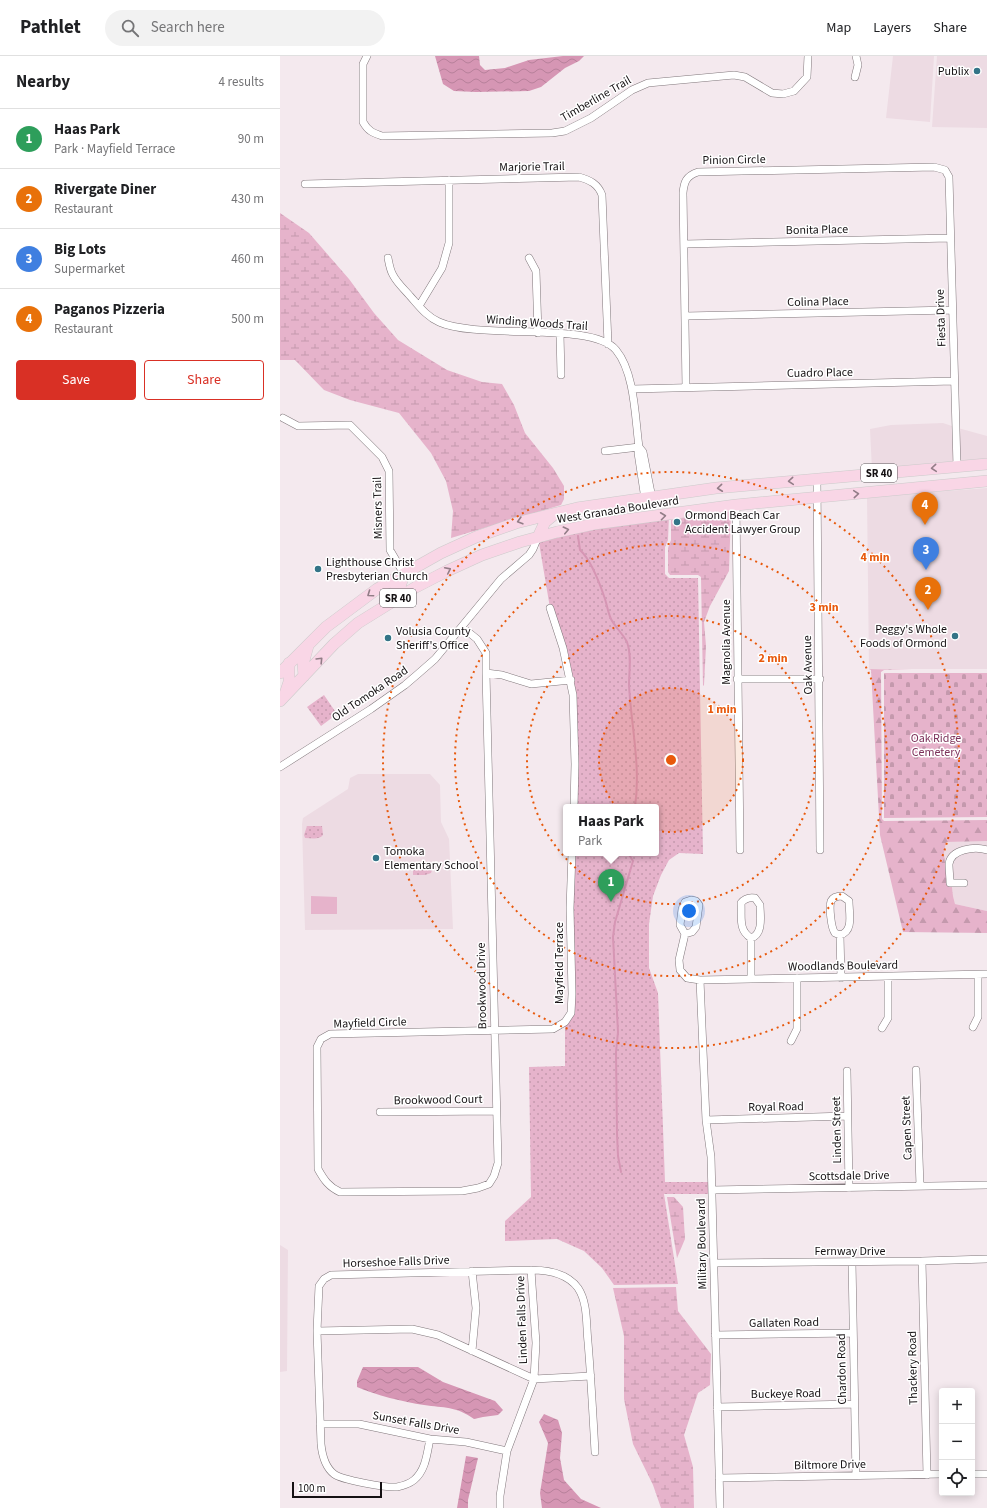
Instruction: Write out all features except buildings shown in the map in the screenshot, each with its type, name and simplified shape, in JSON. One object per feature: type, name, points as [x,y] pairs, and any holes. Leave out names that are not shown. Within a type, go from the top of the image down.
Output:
[{"type":"main road","name":"West Granada Boulevard","points":[[280,673],[326,627],[377,589],[428,559],[457,545],[516,523],[558,512],[716,488],[987,464]]},
{"type":"main road","name":"West Granada Boulevard","points":[[282,700],[358,622],[447,571],[482,555],[538,537],[575,528],[736,505],[987,481]]},
{"type":"main road","points":[[736,505],[742,493],[758,484]]},
{"type":"main road","points":[[624,521],[641,511],[649,499]]},
{"type":"main road","points":[[538,537],[545,522],[558,512]]},
{"type":"main road","points":[[416,588],[418,573],[428,559]]},
{"type":"main road","points":[[358,622],[400,587],[404,574]]},
{"type":"main road","points":[[304,676],[303,664],[309,643]]},
{"type":"main road","points":[[282,700],[289,682],[289,663]]},
{"type":"street","name":"Timberline Trail","points":[[367,56],[363,64],[363,122],[372,133],[382,136],[552,133],[565,131],[591,118],[632,90],[648,83],[725,75],[745,77],[772,93],[783,94],[794,92],[807,77],[808,56]]},
{"type":"street","points":[[855,77],[858,64],[856,56]]},
{"type":"street","name":"Pinion Circle","points":[[686,387],[683,193],[684,181],[690,175],[698,172],[934,167],[945,170]]},
{"type":"street","name":"Fiesta Drive","points":[[945,170],[949,177],[957,466]]},
{"type":"street","name":"Marjorie Trail","points":[[305,184],[579,177],[588,179],[599,187],[602,195],[608,344]]},
{"type":"street","points":[[419,306],[442,268],[449,242],[449,180]]},
{"type":"street","name":"Bonita Place","points":[[684,244],[950,238]]},
{"type":"street","name":"Winding Woods Trail","points":[[388,258],[392,275],[428,316],[440,323],[461,328],[581,335],[605,342],[616,350],[626,368],[632,389],[639,447],[643,452],[649,499]]},
{"type":"street","points":[[529,258],[536,271],[538,333]]},
{"type":"street","name":"Colina Place","points":[[685,316],[952,310]]},
{"type":"street","points":[[560,334],[561,375]]},
{"type":"street","name":"Cuadro Place","points":[[632,389],[954,381]]},
{"type":"street","name":"Misners Trail","points":[[283,418],[298,426],[350,425],[382,457],[389,471],[390,550],[404,574]]},
{"type":"street","points":[[605,451],[639,447]]},
{"type":"street","name":"Oak Avenue","points":[[817,479],[820,679],[820,850]]},
{"type":"street","name":"Magnolia Avenue","points":[[736,505],[740,850]]},
{"type":"street","name":"Old Tomoka Road","points":[[280,767],[371,709],[405,685],[435,658],[501,579],[529,555],[538,537]]},
{"type":"street","points":[[550,608],[563,648],[573,695],[574,804]]},
{"type":"street","name":"Brookwood Drive","points":[[325,1181],[333,1189],[340,1192],[462,1191],[489,1184],[494,1176],[498,1163],[486,653],[477,639],[462,627]]},
{"type":"street","points":[[486,673],[502,675],[531,684],[571,680]]},
{"type":"street","points":[[737,679],[820,679]]},
{"type":"street","points":[[964,883],[950,884],[949,863],[954,855],[963,850],[982,848],[987,850]]},
{"type":"street","name":"Mayfield Terrace","points":[[494,1030],[553,1029],[565,1022],[571,1013],[570,908],[572,856]]},
{"type":"street","points":[[842,896],[849,901],[850,927],[845,934],[840,935],[835,933],[831,926],[831,902],[834,898],[842,896]]},
{"type":"street","points":[[749,898],[755,898],[760,905],[759,931],[755,937],[751,938],[744,933],[742,927],[742,903],[749,898]]},
{"type":"street","points":[[685,934],[679,960],[680,970],[687,978],[700,980]]},
{"type":"street","points":[[840,935],[841,978]]},
{"type":"street","points":[[751,938],[751,979]]},
{"type":"street","name":"Woodlands Boulevard","points":[[700,980],[987,974]]},
{"type":"street","points":[[973,1028],[978,1017],[978,975]]},
{"type":"street","points":[[882,1028],[888,1018],[888,977]]},
{"type":"street","points":[[791,1041],[797,1029],[797,978]]},
{"type":"street","name":"Military Boulevard","points":[[700,980],[706,1120],[711,1156],[720,1508]]},
{"type":"street","name":"Mayfield Circle","points":[[325,1181],[318,1169],[317,1047],[321,1039],[330,1034],[494,1030]]},
{"type":"street","name":"Capen Street","points":[[916,1070],[920,1186]]},
{"type":"street","name":"Linden Street","points":[[847,1071],[849,1188]]},
{"type":"street","name":"Brookwood Court","points":[[380,1112],[496,1111]]},
{"type":"street","name":"Royal Road","points":[[706,1120],[848,1116]]},
{"type":"street","name":"Scottsdale Drive","points":[[712,1190],[987,1184]]},
{"type":"street","name":"Fernway Drive","points":[[714,1263],[922,1262],[987,1259]]},
{"type":"street","name":"Chardon Road","points":[[852,1262],[856,1476]]},
{"type":"street","name":"Thackery Road","points":[[922,1262],[927,1474]]},
{"type":"street","name":"Linden Falls Drive","points":[[500,1508],[500,1496],[507,1451],[534,1379],[536,1343],[531,1270]]},
{"type":"street","name":"Horseshoe Falls Drive","points":[[430,1439],[424,1467],[413,1480],[404,1485],[396,1487],[384,1486],[346,1478],[334,1474],[328,1466],[322,1453],[317,1331],[320,1286],[324,1279],[332,1275],[544,1270],[557,1273],[569,1279],[577,1288],[584,1301],[591,1376],[595,1452]]},
{"type":"street","points":[[472,1271],[476,1308],[472,1351]]},
{"type":"street","points":[[317,1331],[412,1329],[438,1335],[534,1379],[591,1376]]},
{"type":"street","name":"Gallaten Road","points":[[715,1335],[853,1333]]},
{"type":"street","name":"Buckeye Road","points":[[717,1406],[854,1404]]},
{"type":"street","name":"Sunset Falls Drive","points":[[320,1424],[360,1424],[430,1439],[466,1442],[507,1451]]},
{"type":"street","name":"Biltmore Drive","points":[[719,1478],[939,1474]]},
{"type":"street","points":[[975,1474],[987,1474]]},
{"type":"shaded area","points":[[893,56],[934,56],[930,122],[886,118]]},
{"type":"shaded area","points":[[937,56],[987,56],[987,128],[932,127]]},
{"type":"shaded area","points":[[943,423],[952,426],[954,463],[872,470],[870,429],[891,425]]},
{"type":"shaded area","points":[[958,428],[987,436],[987,461],[960,463]]},
{"type":"shaded area","points":[[987,488],[987,669],[869,669],[867,497]]},
{"type":"shaded area","name":"Tomoka Elementary School","points":[[358,774],[430,774],[440,785],[441,822],[449,839],[453,929],[305,930],[303,818],[348,789],[350,778]]},
{"type":"shaded area","points":[[986,840],[987,846],[963,846],[953,852],[947,873],[944,853],[945,842]]},
{"type":"shaded area","points":[[982,852],[987,854],[987,911],[955,904],[952,887],[967,887],[967,880],[953,880],[953,864],[956,858],[964,853]]},
{"type":"shaded area","points":[[280,1245],[288,1250],[287,1371],[280,1372]]},
{"type":"green space","points":[[280,213],[309,233],[349,279],[374,313],[398,340],[447,370],[482,382],[502,384],[514,405],[525,433],[553,468],[564,486],[564,499],[561,505],[451,538],[453,511],[446,481],[431,453],[399,413],[350,400],[324,390],[295,360],[280,360]]},
{"type":"green space","points":[[731,511],[729,571],[710,606],[704,622],[706,646],[703,686],[701,577],[698,575],[670,575],[668,572],[668,548],[671,540],[671,520]]},
{"type":"green space","points":[[669,515],[668,540],[665,547],[665,574],[669,578],[698,578],[703,854],[679,853],[669,860],[661,875],[653,896],[649,924],[649,968],[658,993],[665,1182],[712,1182],[712,1194],[664,1194],[678,1284],[614,1285],[602,1268],[584,1251],[557,1239],[505,1241],[505,1221],[531,1197],[529,1067],[565,1066],[565,1022],[571,1013],[572,856],[659,856],[659,804],[574,804],[573,695],[550,608],[538,537]]},
{"type":"green space","points":[[869,669],[912,670],[884,670],[881,672],[882,819],[884,821],[987,820],[987,841],[946,842],[944,853],[947,884],[952,887],[955,904],[987,911],[987,933],[903,932],[880,835],[871,670]]},
{"type":"green space","name":"Oak Ridge Cemetery","points":[[884,673],[987,673],[987,817],[884,818]]},
{"type":"green space","points":[[324,695],[337,714],[321,726],[307,707]]},
{"type":"green space","points":[[307,826],[322,826],[323,835],[317,838],[305,838],[304,835]]},
{"type":"green space","points":[[413,863],[431,863],[431,873],[425,875],[413,875]]},
{"type":"green space","points":[[311,896],[337,897],[337,914],[311,914]]},
{"type":"green space","points":[[667,1197],[674,1197],[683,1207],[685,1239],[677,1258]]},
{"type":"green space","points":[[676,1287],[678,1311],[711,1354],[710,1385],[698,1393],[684,1435],[693,1467],[694,1508],[661,1508],[653,1485],[633,1444],[624,1399],[624,1336],[613,1288]]},
{"type":"water","points":[[435,56],[479,56],[480,65],[485,70],[505,68],[529,60],[563,56],[584,56],[579,61],[565,68],[541,87],[529,91],[476,92],[454,91],[443,84]]},
{"type":"water","points":[[363,1367],[418,1367],[443,1382],[495,1401],[503,1410],[498,1415],[474,1419],[456,1410],[416,1404],[364,1390],[357,1387],[357,1381]]},
{"type":"water","points":[[544,1414],[558,1420],[562,1433],[560,1458],[564,1480],[581,1499],[601,1508],[542,1508],[540,1493],[548,1443],[539,1422]]},
{"type":"water","points":[[466,1456],[478,1458],[468,1500],[468,1508],[457,1508]]},
{"type":"waterway","points":[[578,536],[580,550],[588,560],[595,573],[611,619],[629,647],[629,685],[637,776],[635,804]]},
{"type":"waterway","points":[[621,1172],[618,1156],[617,1134],[616,1052],[618,1032],[613,937],[615,922],[633,861],[630,856]]},
{"type":"place","name":"Publix","points":[[977,71]]},
{"type":"place","name":"Ormond Beach Car Accident Lawyer Group","points":[[677,522]]},
{"type":"place","name":"Paganos Pizzeria","points":[[925,525]]},
{"type":"place","name":"Lighthouse Christ Presbyterian Church","points":[[318,569]]},
{"type":"place","name":"Big Lots","points":[[926,570]]},
{"type":"place","name":"Rivergate Diner","points":[[928,610]]},
{"type":"place","name":"Peggy's Whole Foods of Ormond","points":[[955,636]]},
{"type":"place","name":"Volusia County Sheriff's Office","points":[[388,638]]},
{"type":"place","name":"Tomoka Elementary School","points":[[376,858]]},
{"type":"place","name":"Haas Park","points":[[611,902]]}]
